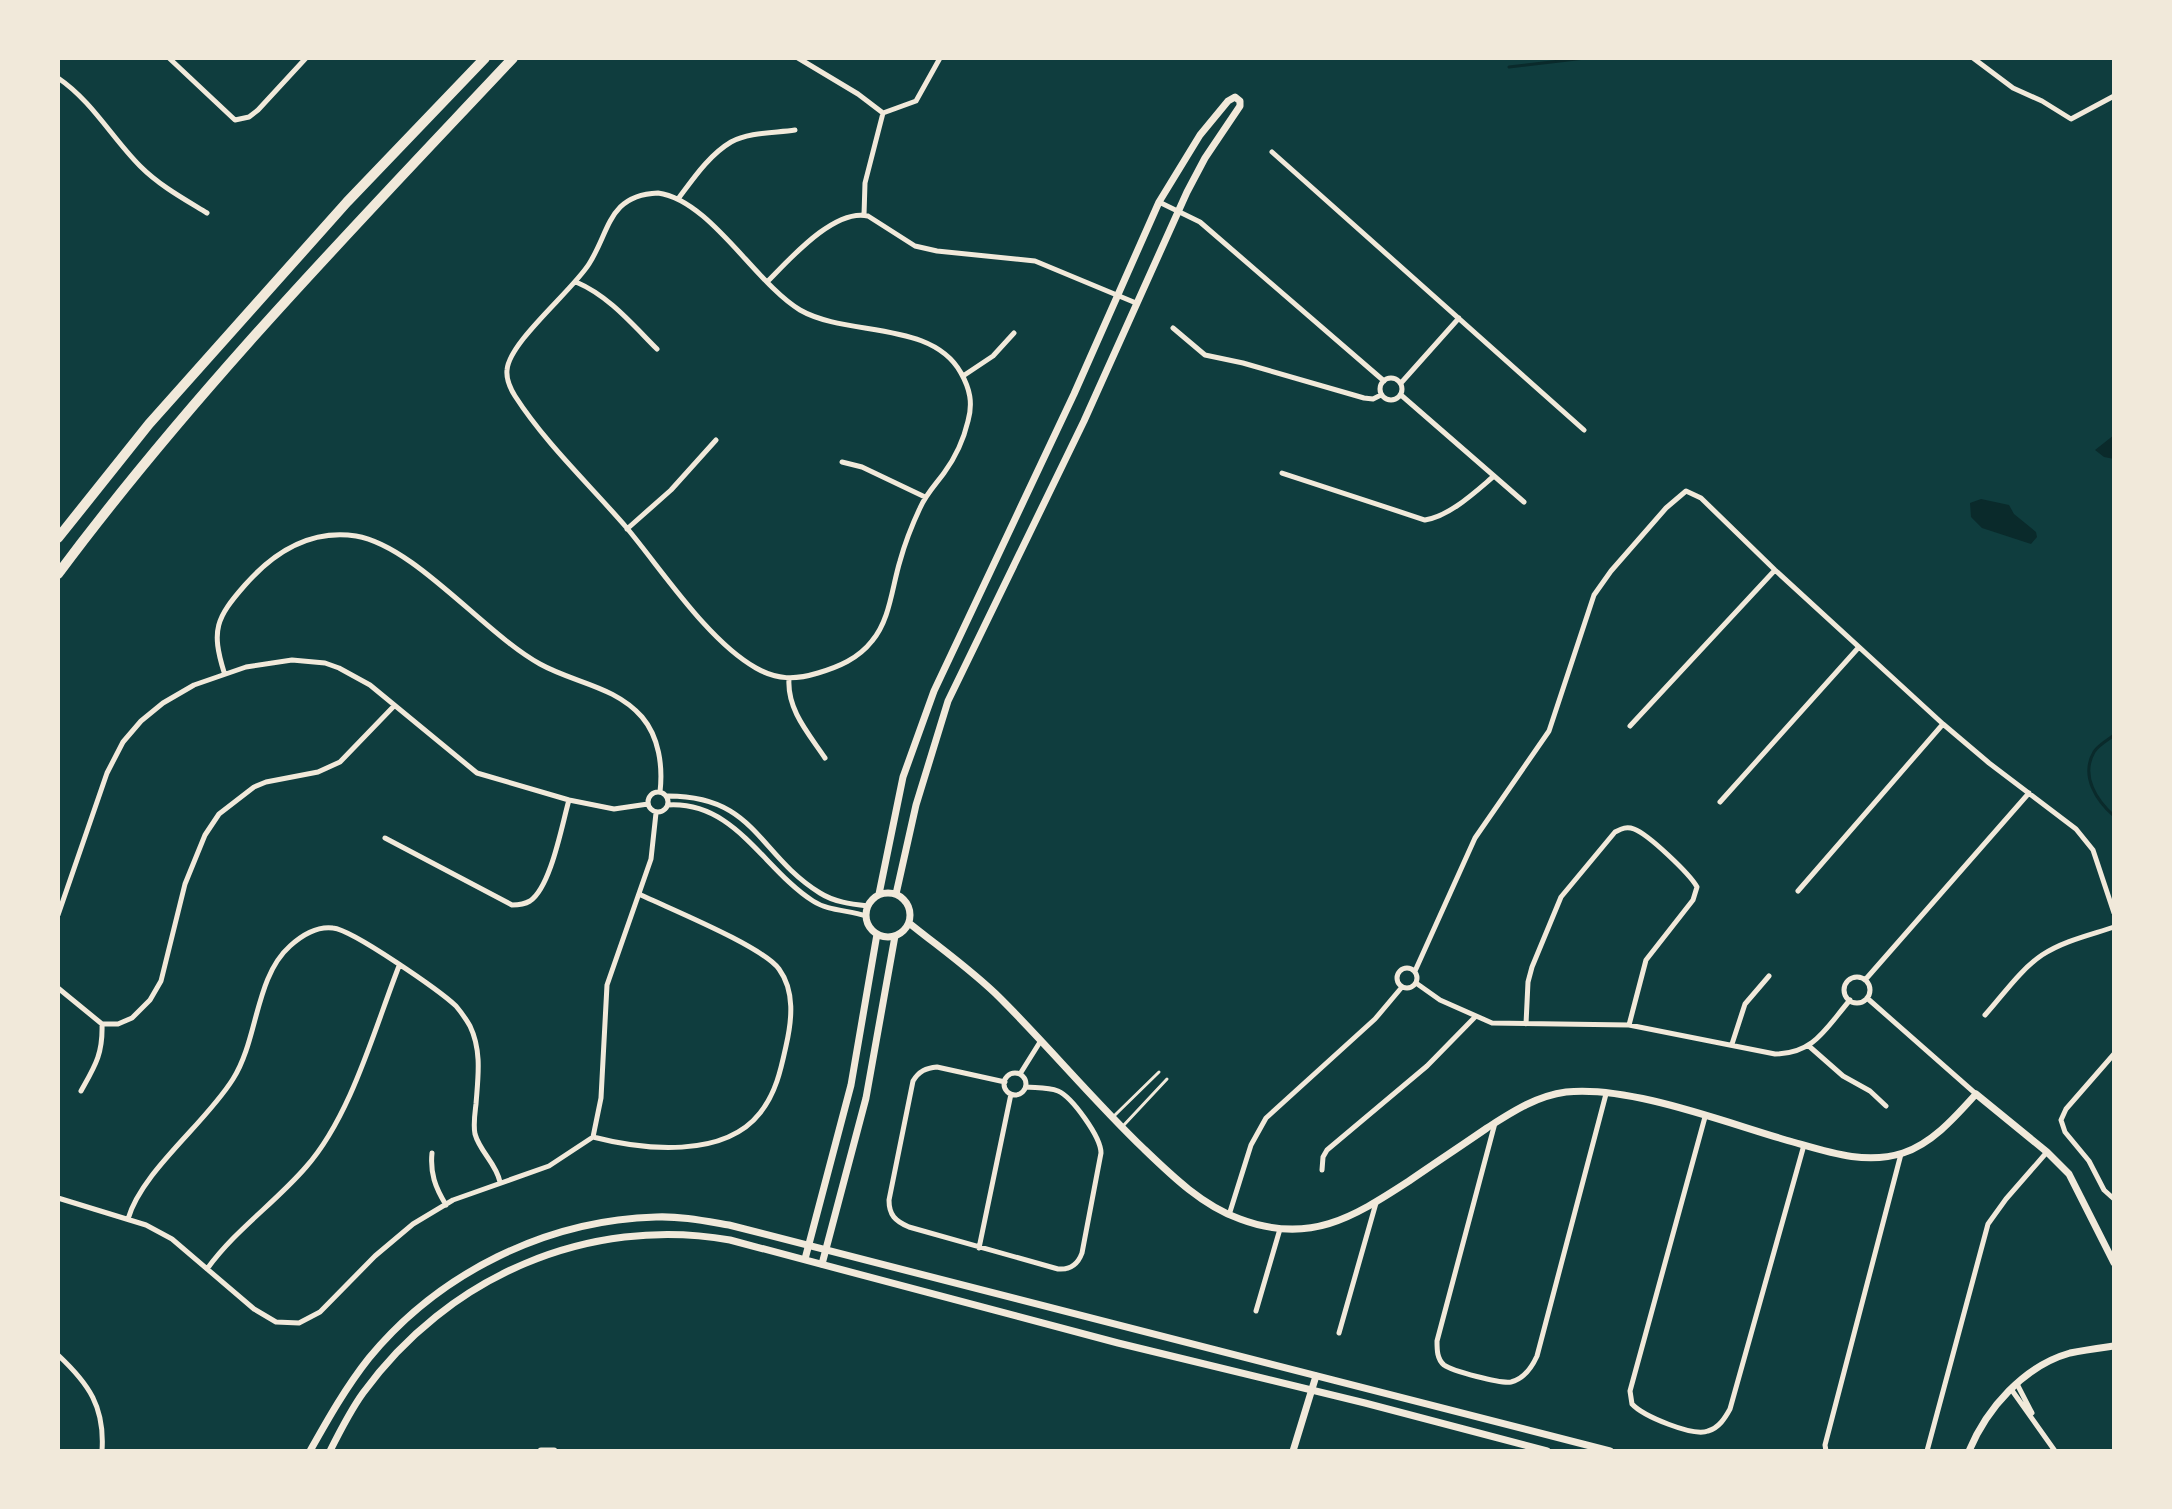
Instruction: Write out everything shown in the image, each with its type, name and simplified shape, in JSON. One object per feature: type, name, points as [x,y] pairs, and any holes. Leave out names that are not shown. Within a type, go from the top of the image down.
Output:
[{"type":"highway","points":[[58,538],[170,400],[347,202],[485,58]]},
{"type":"highway","points":[[58,574],[165,438],[260,328],[513,58]]},
{"type":"street","points":[[169,58],[235,120],[258,110],[306,58]]},
{"type":"street","points":[[798,58],[883,113]]},
{"type":"street","points":[[883,113],[916,101],[940,58]]},
{"type":"street","points":[[1973,58],[2013,88],[2071,119],[2114,96]]},
{"type":"street","points":[[58,78],[81,97],[140,166],[168,189],[207,213]]},
{"type":"street","points":[[879,894],[896,894],[907,903],[911,917],[901,934],[877,934],[871,929],[866,916],[868,906],[879,894],[903,777],[934,691],[1074,394],[1159,202],[1200,135],[1230,99],[1238,99],[1240,106],[1205,158],[1084,421],[948,701],[919,793],[896,894]]},
{"type":"street","points":[[864,215],[865,183],[883,113]]},
{"type":"street","points":[[678,199],[708,162],[732,142],[747,136],[795,130]]},
{"type":"street","points":[[1272,152],[1584,430]]},
{"type":"street","points":[[665,194],[678,199],[710,225],[767,282],[789,303],[809,315],[929,344],[950,357],[963,376],[971,401],[968,422],[947,468],[925,497],[900,558],[884,621],[875,638],[848,662],[819,673],[789,679],[756,668],[734,652],[701,618],[520,403],[507,375],[509,358],[514,350],[576,282],[596,252],[613,214],[638,196],[665,194]]},
{"type":"street","points":[[1159,202],[1200,222],[1384,381]]},
{"type":"street","points":[[767,282],[815,236],[847,218],[864,215],[915,246],[1035,261],[1136,303]]},
{"type":"street","points":[[576,282],[597,292],[657,349]]},
{"type":"street","points":[[1459,318],[1401,383],[1401,395],[1524,502]]},
{"type":"street","points":[[1173,328],[1205,355],[1364,398],[1373,399],[1381,395]]},
{"type":"street","points":[[963,376],[985,363],[1014,333]]},
{"type":"street","points":[[1381,395],[1384,381],[1391,378],[1401,383]]},
{"type":"street","points":[[1381,395],[1393,401],[1401,395]]},
{"type":"street","points":[[627,529],[671,490],[716,440]]},
{"type":"street","points":[[842,462],[862,467],[925,497]]},
{"type":"street","points":[[1282,473],[1425,520],[1433,519],[1474,493],[1494,476]]},
{"type":"street","points":[[1850,1000],[1810,1047],[1793,1053],[1775,1054],[1629,1025],[1504,1025],[1475,1017],[1440,1000],[1416,983],[1415,971],[1475,838],[1549,731],[1594,595],[1666,508],[1686,491],[1694,493],[1943,724],[2076,829],[2088,842],[2098,861],[2114,913]]},
{"type":"street","points":[[224,672],[216,641],[218,622],[233,599],[263,565],[304,540],[336,535],[367,538],[403,557],[539,664],[596,687],[635,710],[650,728],[655,740],[661,771],[660,792]]},
{"type":"street","points":[[1630,726],[1775,570]]},
{"type":"street","points":[[1720,802],[1859,647]]},
{"type":"street","points":[[58,915],[107,773],[123,742],[141,721],[163,703],[224,672],[277,661],[325,663],[362,679],[477,773],[569,800],[614,809],[648,804]]},
{"type":"street","points":[[789,679],[794,709],[825,758]]},
{"type":"street","points":[[58,988],[102,1024],[118,1024],[132,1018],[150,1000],[161,981],[185,884],[205,835],[219,814],[254,787],[318,772],[340,762],[394,706]]},
{"type":"street","points":[[1798,891],[1943,724]]},
{"type":"street","points":[[660,792],[666,796],[696,797],[730,810],[760,834],[813,889],[839,902],[868,906]]},
{"type":"street","points":[[648,804],[651,795],[660,792]]},
{"type":"street","points":[[1865,980],[2029,793]]},
{"type":"street","points":[[656,813],[665,810],[668,805],[666,796]]},
{"type":"street","points":[[385,838],[512,905],[522,904],[536,896],[545,880],[569,800]]},
{"type":"street","points":[[593,1137],[601,1098],[607,985],[651,859],[656,813],[648,804]]},
{"type":"street","points":[[668,805],[691,805],[719,816],[814,902],[866,916]]},
{"type":"street","points":[[1526,1024],[1528,982],[1532,967],[1561,897],[1615,832],[1627,828],[1640,833],[1690,877],[1697,887],[1693,900],[1646,960],[1629,1025]]},
{"type":"street","points":[[58,1198],[146,1225],[172,1239],[254,1309],[276,1322],[299,1323],[320,1312],[375,1256],[413,1224],[446,1205],[549,1166],[593,1137],[671,1148],[704,1144],[731,1135],[762,1111],[778,1081],[791,1013],[786,983],[771,960],[639,894]]},
{"type":"street","points":[[909,923],[972,972],[1121,1128],[1178,1181],[1229,1215],[1280,1229],[1331,1225],[1376,1203],[1495,1123],[1531,1102],[1552,1095],[1580,1092],[1653,1102],[1843,1156],[1869,1157],[1901,1154],[1934,1135],[1976,1094]]},
{"type":"street","points":[[1985,1015],[2025,969],[2044,954],[2114,927]]},
{"type":"street","points":[[128,1219],[138,1194],[235,1077],[252,1039],[273,966],[289,947],[309,933],[331,928],[354,936],[458,1008],[471,1028],[480,1064],[476,1135],[493,1162],[500,1182]]},
{"type":"street","points":[[805,1259],[851,1085],[877,934]]},
{"type":"street","points":[[822,1264],[866,1098],[895,936]]},
{"type":"street","points":[[207,1269],[233,1236],[305,1168],[325,1142],[351,1091],[399,966]]},
{"type":"street","points":[[1415,971],[1404,968],[1398,973],[1397,981],[1402,987],[1409,988],[1416,983]]},
{"type":"street","points":[[1732,1044],[1745,1004],[1769,976]]},
{"type":"street","points":[[1854,978],[1865,980],[1870,987],[1867,998],[1861,1003],[1850,1000],[1845,994],[1847,983],[1854,978]]},
{"type":"street","points":[[1229,1215],[1251,1145],[1266,1118],[1375,1019],[1402,987]]},
{"type":"street","points":[[1867,998],[2063,1166],[2075,1183],[2114,1263]]},
{"type":"street","points":[[1322,1170],[1327,1150],[1427,1066],[1475,1017]]},
{"type":"street","points":[[81,1091],[98,1061],[103,1044],[102,1024]]},
{"type":"street","points":[[1020,1074],[1040,1042]]},
{"type":"street","points":[[1810,1047],[1843,1076],[1870,1091],[1886,1106]]},
{"type":"street","points":[[2114,1054],[2066,1109],[2061,1120],[2065,1132],[2089,1161],[2104,1190],[2114,1199]]},
{"type":"street","points":[[1005,1082],[937,1067],[916,1075],[889,1200],[890,1213],[901,1224],[1062,1269],[1072,1266],[1082,1253],[1101,1153],[1099,1139],[1063,1094],[1026,1087]]},
{"type":"street","points":[[1011,1074],[1020,1074],[1026,1081],[1026,1087],[1022,1093],[1011,1094],[1005,1088],[1005,1082],[1011,1074]]},
{"type":"street","points":[[979,1248],[1011,1094]]},
{"type":"street","points":[[1495,1123],[1437,1341],[1438,1358],[1444,1365],[1481,1377],[1512,1382],[1528,1371],[1537,1356],[1606,1094]]},
{"type":"street","points":[[1705,1117],[1630,1391],[1632,1404],[1639,1411],[1698,1433],[1713,1429],[1730,1409],[1804,1145]]},
{"type":"street","points":[[1927,1451],[1988,1224],[2047,1152]]},
{"type":"street","points":[[432,1153],[430,1168],[446,1205]]},
{"type":"street","points":[[1826,1451],[1825,1445],[1901,1154]]},
{"type":"street","points":[[1339,1333],[1376,1203]]},
{"type":"street","points":[[310,1451],[357,1374],[400,1324],[474,1268],[539,1239],[586,1225],[659,1217],[729,1225],[1610,1451]]},
{"type":"street","points":[[1256,1311],[1280,1229]]},
{"type":"street","points":[[330,1451],[368,1386],[426,1324],[474,1289],[536,1258],[587,1243],[679,1235],[730,1240],[1118,1343],[1547,1451]]},
{"type":"street","points":[[1969,1451],[1993,1410],[2034,1370],[2062,1356],[2114,1346]]},
{"type":"street","points":[[58,1355],[90,1390],[102,1425],[102,1451]]},
{"type":"street","points":[[1293,1451],[1316,1376]]},
{"type":"street","points":[[2014,1387],[2055,1451]]},
{"type":"street","points":[[541,1451],[554,1451]]},
{"type":"lane","points":[[1112,1118],[1159,1072]]},
{"type":"lane","points":[[1121,1128],[1167,1079]]},
{"type":"water","points":[[2114,435],[2114,459],[2104,457],[2095,450]]},
{"type":"water","points":[[1981,499],[2009,505],[2014,514],[2036,532],[2037,537],[2031,544],[1982,528],[1971,517],[1970,503]]},
{"type":"waterway","points":[[1509,67],[1585,58]]},
{"type":"waterway","points":[[2114,735],[2096,749],[2089,770],[2092,787],[2114,816]]}]
